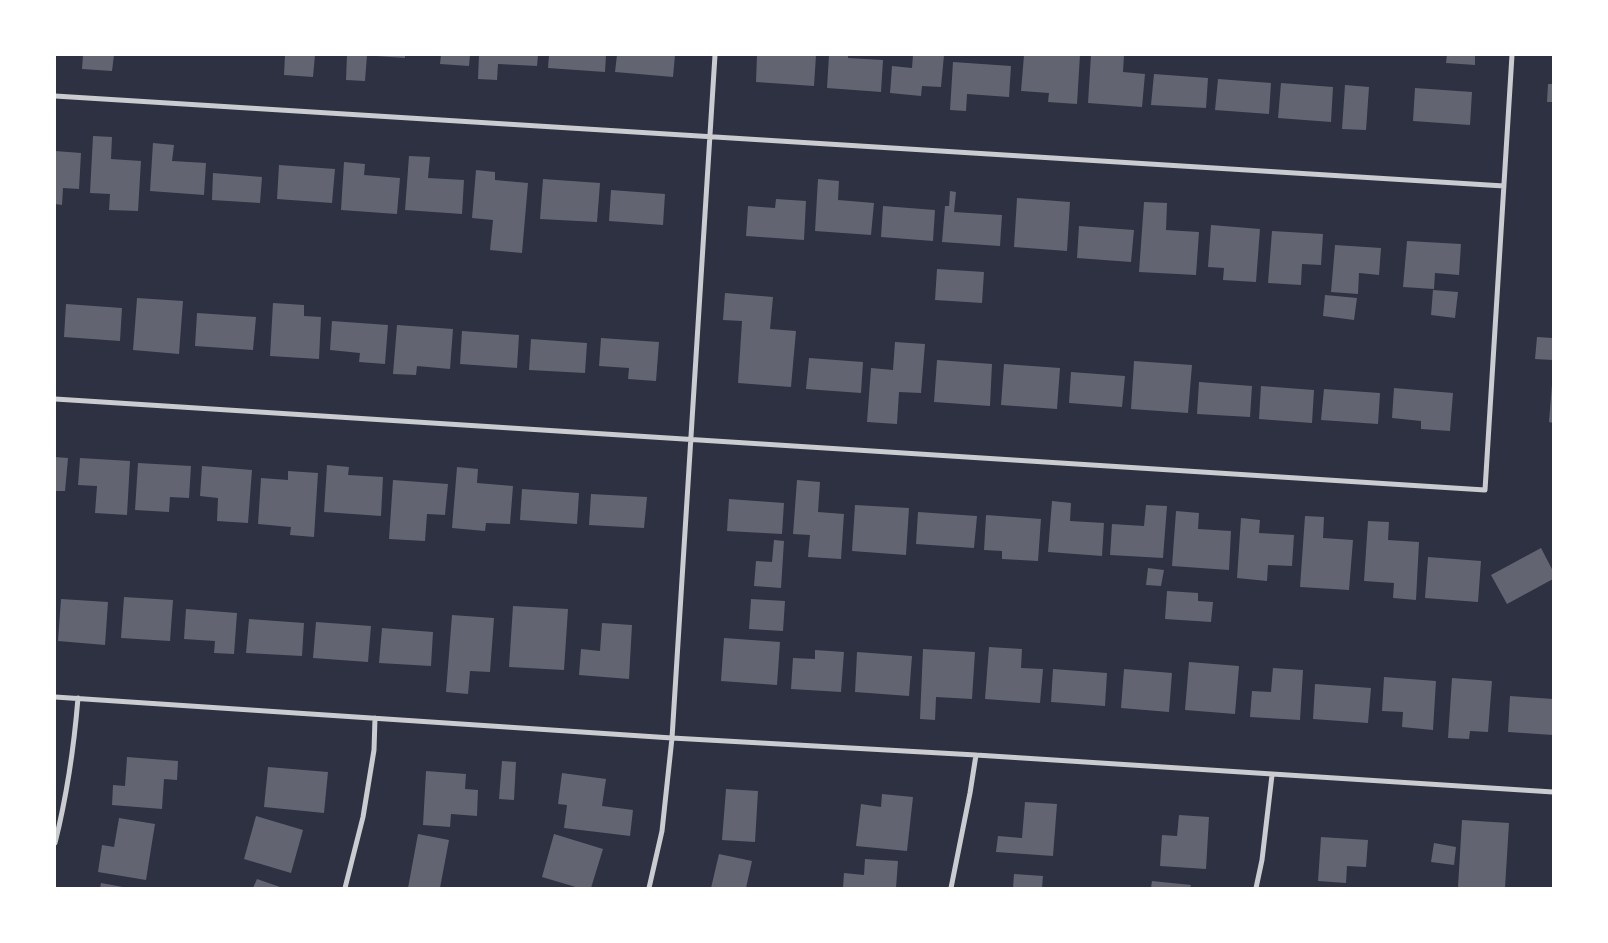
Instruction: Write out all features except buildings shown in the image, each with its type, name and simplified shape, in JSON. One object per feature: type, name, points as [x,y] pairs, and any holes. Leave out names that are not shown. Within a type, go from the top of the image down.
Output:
[{"type":"street","points":[[649,888],[662,831],[672,738],[715,55]]},
{"type":"street","points":[[55,399],[1486,490],[1512,55]]},
{"type":"street","points":[[55,96],[1504,186]]},
{"type":"street","points":[[55,697],[672,738],[976,755],[1553,792]]},
{"type":"street","points":[[55,842],[63,810],[75,737],[78,698]]},
{"type":"street","points":[[345,888],[363,817],[374,750],[375,718]]},
{"type":"street","points":[[951,888],[969,802],[976,755]]},
{"type":"street","points":[[1256,888],[1262,860],[1272,775]]}]
